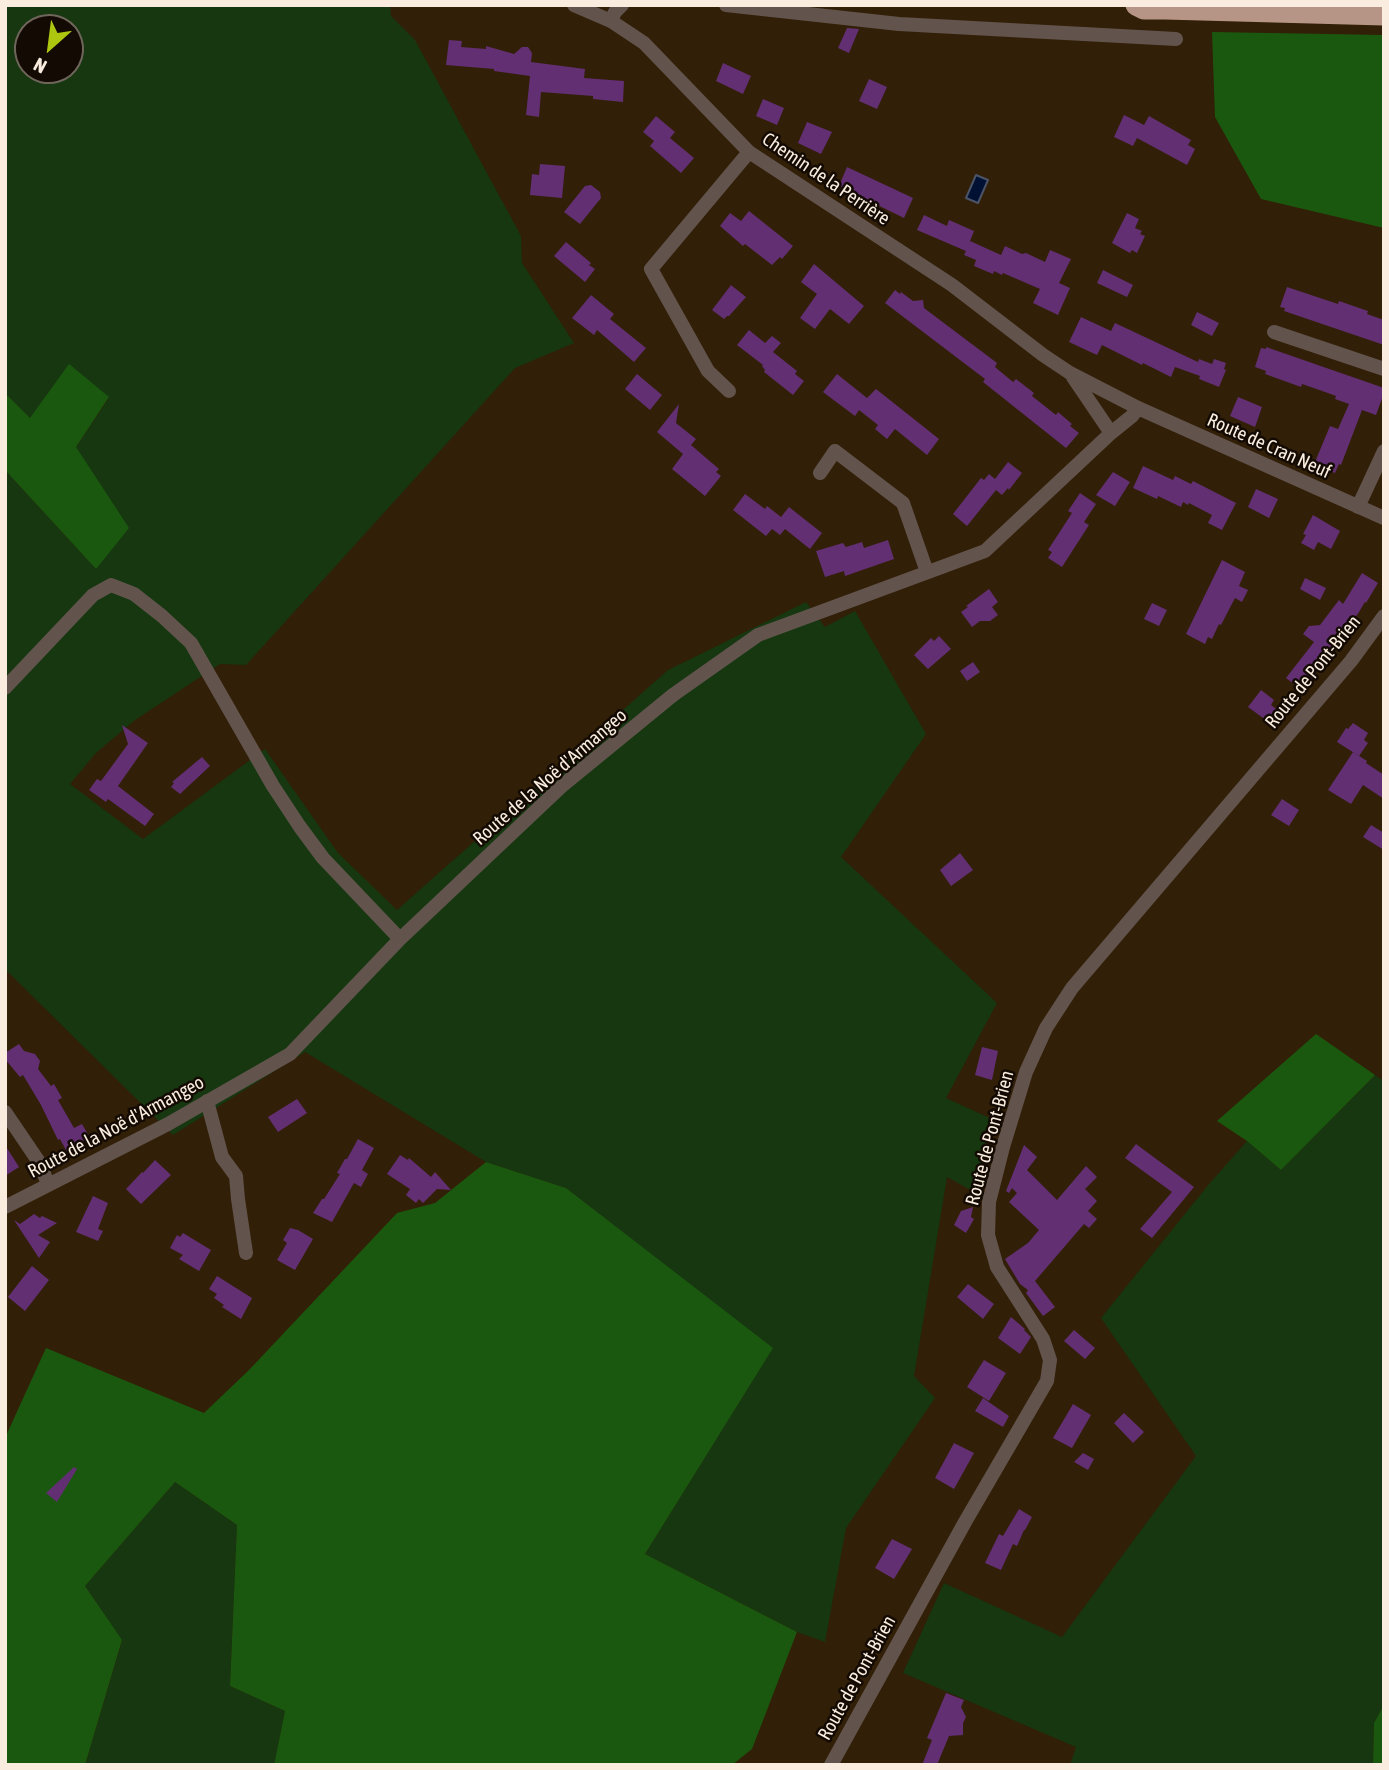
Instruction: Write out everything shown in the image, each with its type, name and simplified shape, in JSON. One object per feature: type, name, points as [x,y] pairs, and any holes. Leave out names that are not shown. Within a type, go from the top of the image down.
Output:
[{"type":"highway","points":[[1136,5],[1144,9],[1384,15]]},
{"type":"street","name":"Chemin de la Perrière","points":[[574,5],[611,21],[644,43],[749,152],[952,285],[1070,373],[1138,408]]},
{"type":"street","points":[[611,21],[622,5]]},
{"type":"street","points":[[726,5],[899,24],[1176,39]]},
{"type":"street","points":[[729,391],[708,372],[651,269],[749,152]]},
{"type":"street","points":[[1273,332],[1384,369]]},
{"type":"street","name":"Chemin de la Perrière","points":[[1070,373],[1111,433]]},
{"type":"street","name":"Route de la Noë d'Armangeo","points":[[5,1207],[168,1124],[290,1054],[400,939],[563,785],[673,695],[758,635],[985,551],[1138,408]]},
{"type":"street","name":"Route de Cran Neuf","points":[[1138,408],[1384,519]]},
{"type":"street","points":[[820,473],[835,451],[903,503],[927,572]]},
{"type":"street","points":[[1358,507],[1384,451]]},
{"type":"street","points":[[5,688],[93,595],[111,585],[134,594],[191,643],[273,786],[300,827],[323,858],[400,939]]},
{"type":"street","name":"Route de Pont-Brien","points":[[831,1765],[965,1522],[1047,1381],[1050,1360],[1043,1339],[997,1267],[988,1235],[989,1202],[1003,1147],[1026,1072],[1046,1028],[1072,988],[1346,666],[1384,616]]},
{"type":"street","points":[[207,1101],[222,1157],[236,1176],[246,1253]]},
{"type":"street","points":[[5,1112],[41,1165],[48,1185]]},
{"type":"green space","points":[[5,5],[390,5],[391,16],[415,40],[521,236],[522,263],[574,343],[515,368],[246,665],[220,664],[135,720],[96,753],[70,784],[143,839],[265,749],[338,853],[397,910],[668,670],[806,602],[825,627],[855,611],[926,734],[841,857],[997,1003],[946,1098],[992,1119],[974,1192],[947,1177],[914,1376],[935,1398],[846,1528],[825,1642],[797,1632],[645,1554],[772,1349],[566,1188],[486,1162],[305,1052],[173,1135],[5,969],[5,470],[96,569],[76,447],[109,398],[30,418],[5,393]]},
{"type":"green space","points":[[1212,32],[1384,35],[1384,228],[1261,199],[1215,117]]},
{"type":"green space","points":[[69,364],[109,397],[76,447],[129,528],[96,569],[5,470],[5,393],[30,418]]},
{"type":"green space","points":[[1316,1034],[1375,1075],[1281,1170],[1247,1141],[1217,1121]]},
{"type":"green space","points":[[1375,1075],[1384,1081],[1384,1705],[1374,1723],[1373,1765],[1070,1765],[1076,1747],[903,1673],[944,1583],[1062,1637],[1196,1456],[1101,1318],[1247,1141],[1281,1170]]},
{"type":"green space","points":[[486,1162],[566,1188],[773,1348],[645,1554],[797,1632],[752,1749],[732,1765],[274,1765],[285,1711],[230,1686],[237,1525],[175,1482],[85,1586],[122,1640],[85,1765],[5,1765],[5,1438],[46,1348],[204,1413],[249,1370],[397,1213],[435,1203]]},
{"type":"green space","points":[[175,1482],[237,1525],[230,1686],[285,1711],[274,1765],[85,1765],[122,1641],[85,1586]]},
{"type":"green space","points":[[1384,1705],[1384,1765],[1373,1765],[1374,1723]]},
{"type":"water","points":[[976,175],[988,180],[978,203],[966,198]]},
{"type":"building","points":[[847,28],[859,29],[849,53],[838,48]]},
{"type":"building","points":[[449,40],[462,41],[461,47],[486,49],[486,46],[514,54],[522,47],[528,47],[532,53],[531,62],[585,69],[584,78],[624,81],[623,102],[593,99],[593,96],[541,92],[539,117],[526,115],[530,76],[494,69],[446,65]]},
{"type":"building","points":[[723,63],[751,76],[743,94],[716,81]]},
{"type":"building","points":[[869,79],[887,87],[877,109],[859,101]]},
{"type":"building","points":[[763,99],[784,108],[777,125],[756,116]]},
{"type":"building","points":[[1124,115],[1144,125],[1149,116],[1191,140],[1188,145],[1195,149],[1187,165],[1137,138],[1133,146],[1114,137]]},
{"type":"building","points":[[656,116],[675,132],[670,138],[694,158],[681,173],[650,146],[654,141],[643,132]]},
{"type":"building","points":[[807,122],[832,132],[821,154],[798,143]]},
{"type":"building","points":[[540,164],[565,166],[562,198],[530,195],[532,174],[539,175]]},
{"type":"building","points":[[847,167],[913,198],[904,218],[839,186]]},
{"type":"building","points":[[591,185],[600,192],[601,198],[580,224],[564,212],[585,186]]},
{"type":"building","points":[[749,211],[793,246],[782,259],[780,257],[772,265],[745,244],[743,246],[720,226],[730,213],[741,221]]},
{"type":"building","points":[[1127,213],[1139,219],[1135,228],[1145,236],[1137,253],[1132,250],[1130,253],[1112,243]]},
{"type":"building","points":[[924,215],[947,226],[949,220],[974,231],[970,241],[1001,255],[1005,246],[1045,262],[1050,250],[1071,259],[1059,283],[1070,288],[1058,315],[1033,303],[1040,289],[1003,273],[1002,275],[994,271],[993,274],[974,266],[976,260],[964,255],[966,251],[917,230]]},
{"type":"building","points":[[566,242],[595,269],[585,282],[554,256]]},
{"type":"building","points":[[814,264],[864,306],[849,324],[830,309],[815,329],[800,318],[817,294],[801,282]]},
{"type":"building","points":[[1103,270],[1133,285],[1127,297],[1097,283]]},
{"type":"building","points":[[731,285],[746,297],[724,319],[712,310]]},
{"type":"building","points":[[1287,287],[1338,304],[1339,301],[1384,320],[1384,345],[1284,311],[1285,308],[1280,307]]},
{"type":"building","points":[[895,290],[913,301],[923,300],[924,308],[997,363],[995,367],[1013,382],[1016,379],[1056,415],[1058,412],[1079,433],[1066,448],[983,382],[985,379],[885,303]]},
{"type":"building","points":[[591,295],[614,314],[610,319],[646,348],[634,362],[597,330],[594,335],[572,318]]},
{"type":"building","points":[[1197,312],[1219,323],[1212,336],[1191,325]]},
{"type":"building","points":[[1081,317],[1111,331],[1115,323],[1198,362],[1199,359],[1212,364],[1214,359],[1226,363],[1219,387],[1199,379],[1200,376],[1175,367],[1171,377],[1102,345],[1097,355],[1069,342]]},
{"type":"building","points":[[749,330],[765,343],[772,336],[781,343],[773,352],[797,371],[795,374],[804,381],[793,395],[764,372],[763,365],[737,345]]},
{"type":"building","points":[[1266,347],[1384,388],[1376,415],[1362,410],[1341,465],[1339,464],[1335,473],[1323,469],[1324,466],[1315,462],[1330,426],[1338,429],[1349,404],[1325,392],[1302,384],[1301,387],[1265,374],[1266,371],[1255,367],[1261,348]]},
{"type":"building","points":[[637,374],[662,395],[650,410],[625,389]]},
{"type":"building","points":[[837,374],[867,398],[876,389],[939,439],[927,455],[895,429],[887,439],[875,429],[878,425],[859,410],[855,416],[823,392]]},
{"type":"building","points":[[1238,397],[1262,407],[1255,427],[1230,416]]},
{"type":"building","points":[[679,404],[676,423],[696,439],[691,445],[719,469],[716,472],[721,476],[705,496],[672,469],[683,454],[657,432]]},
{"type":"building","points":[[1008,462],[1022,473],[1002,495],[996,490],[967,526],[953,514],[981,478],[984,480],[989,474],[995,479]]},
{"type":"building","points":[[1143,466],[1173,480],[1175,476],[1191,484],[1193,481],[1236,503],[1222,530],[1208,523],[1212,515],[1189,503],[1188,505],[1183,502],[1181,507],[1133,488]]},
{"type":"building","points":[[1113,472],[1130,482],[1115,506],[1096,495]]},
{"type":"building","points":[[1256,489],[1278,499],[1269,518],[1248,507]]},
{"type":"building","points":[[1080,493],[1096,504],[1084,522],[1089,525],[1062,567],[1048,558],[1052,552],[1048,550],[1072,513],[1068,511]]},
{"type":"building","points":[[745,494],[781,517],[789,507],[822,533],[810,549],[785,529],[780,535],[772,529],[766,536],[733,510]]},
{"type":"building","points":[[1313,515],[1340,531],[1331,549],[1318,542],[1314,550],[1301,543]]},
{"type":"building","points":[[888,540],[894,559],[845,576],[844,571],[825,577],[816,551],[843,543],[846,547],[862,542],[864,548]]},
{"type":"building","points":[[1222,560],[1245,572],[1239,586],[1248,590],[1242,602],[1235,598],[1212,639],[1208,637],[1205,644],[1186,634]]},
{"type":"building","points":[[1362,573],[1378,583],[1303,691],[1286,678],[1314,642],[1303,634],[1309,626],[1320,625],[1339,600],[1343,604]]},
{"type":"building","points":[[1305,578],[1326,588],[1320,600],[1300,589]]},
{"type":"building","points":[[989,589],[998,602],[992,607],[998,615],[972,627],[961,612]]},
{"type":"building","points":[[1152,603],[1167,610],[1159,626],[1144,619]]},
{"type":"building","points":[[939,636],[951,649],[928,669],[914,655],[931,638],[934,641]]},
{"type":"building","points":[[973,662],[980,672],[967,681],[960,671]]},
{"type":"building","points":[[1261,690],[1274,700],[1271,705],[1283,714],[1274,726],[1248,707]]},
{"type":"building","points":[[1353,723],[1368,733],[1364,740],[1368,743],[1359,756],[1337,742],[1346,728]]},
{"type":"building","points":[[122,725],[148,743],[118,786],[154,814],[145,826],[108,799],[106,802],[89,790],[97,779],[101,781],[128,744]]},
{"type":"building","points":[[1353,752],[1384,775],[1384,799],[1363,785],[1351,804],[1328,790]]},
{"type":"building","points":[[202,757],[210,766],[180,794],[171,787],[174,783],[172,782]]},
{"type":"building","points":[[1282,799],[1299,810],[1289,826],[1271,815]]},
{"type":"building","points":[[1371,825],[1384,833],[1384,850],[1363,837]]},
{"type":"building","points":[[960,853],[973,870],[951,886],[940,870]]},
{"type":"building","points":[[19,1044],[24,1051],[35,1054],[40,1061],[38,1069],[51,1086],[54,1084],[62,1098],[58,1100],[74,1128],[82,1124],[90,1138],[67,1152],[23,1075],[20,1077],[5,1059],[5,1053]]},
{"type":"building","points":[[982,1047],[998,1051],[992,1080],[975,1075]]},
{"type":"building","points":[[297,1099],[307,1113],[278,1132],[268,1117]]},
{"type":"building","points":[[358,1139],[374,1148],[362,1170],[368,1174],[361,1187],[354,1183],[332,1222],[313,1213],[340,1174],[337,1173]]},
{"type":"building","points":[[1136,1144],[1194,1187],[1152,1238],[1140,1229],[1172,1192],[1125,1158]]},
{"type":"building","points":[[5,1145],[19,1167],[5,1176]]},
{"type":"building","points":[[1024,1145],[1037,1157],[1027,1170],[1057,1200],[1086,1166],[1097,1177],[1085,1189],[1097,1201],[1088,1211],[1097,1219],[1089,1228],[1084,1224],[1035,1281],[1055,1307],[1043,1316],[1005,1259],[1028,1243],[1039,1230],[1009,1202],[1017,1193],[1012,1188],[1009,1193],[1006,1191]]},
{"type":"building","points":[[400,1155],[408,1160],[409,1158],[431,1177],[435,1172],[451,1190],[437,1189],[423,1203],[419,1199],[416,1203],[406,1195],[410,1189],[387,1174]]},
{"type":"building","points":[[155,1160],[171,1175],[141,1204],[126,1189]]},
{"type":"building","points":[[93,1196],[108,1203],[98,1229],[103,1231],[98,1241],[76,1232]]},
{"type":"building","points":[[973,1207],[971,1217],[974,1219],[966,1233],[954,1225],[961,1211]]},
{"type":"building","points":[[34,1214],[57,1223],[38,1235],[50,1242],[39,1258],[14,1220],[20,1224]]},
{"type":"building","points":[[290,1228],[313,1239],[295,1270],[277,1260],[287,1243],[283,1240]]},
{"type":"building","points":[[183,1233],[211,1250],[199,1271],[179,1259],[183,1255],[170,1248],[177,1235],[180,1237]]},
{"type":"building","points":[[32,1266],[49,1280],[25,1311],[8,1297]]},
{"type":"building","points":[[217,1276],[252,1298],[241,1319],[222,1307],[224,1305],[214,1298],[217,1294],[209,1289]]},
{"type":"building","points":[[968,1284],[994,1304],[983,1319],[957,1297]]},
{"type":"building","points":[[1011,1317],[1031,1337],[1020,1354],[998,1338]]},
{"type":"building","points":[[1074,1330],[1095,1348],[1085,1359],[1064,1341]]},
{"type":"building","points":[[984,1360],[1006,1373],[989,1401],[967,1387]]},
{"type":"building","points":[[983,1398],[1009,1416],[1003,1427],[975,1411]]},
{"type":"building","points":[[1073,1404],[1091,1415],[1072,1448],[1053,1438]]},
{"type":"building","points":[[1124,1413],[1144,1432],[1133,1443],[1114,1423]]},
{"type":"building","points":[[954,1443],[974,1453],[954,1489],[935,1478]]},
{"type":"building","points":[[1083,1453],[1094,1459],[1088,1470],[1074,1462]]},
{"type":"building","points":[[74,1467],[77,1469],[57,1502],[46,1493]]},
{"type":"building","points":[[1019,1509],[1032,1517],[1017,1546],[1013,1544],[1001,1570],[985,1563],[999,1534],[1003,1536]]},
{"type":"building","points":[[892,1539],[912,1549],[894,1579],[875,1568]]},
{"type":"building","points":[[946,1693],[964,1700],[961,1707],[966,1717],[963,1735],[949,1736],[937,1765],[922,1765],[932,1740],[927,1738]]}]
